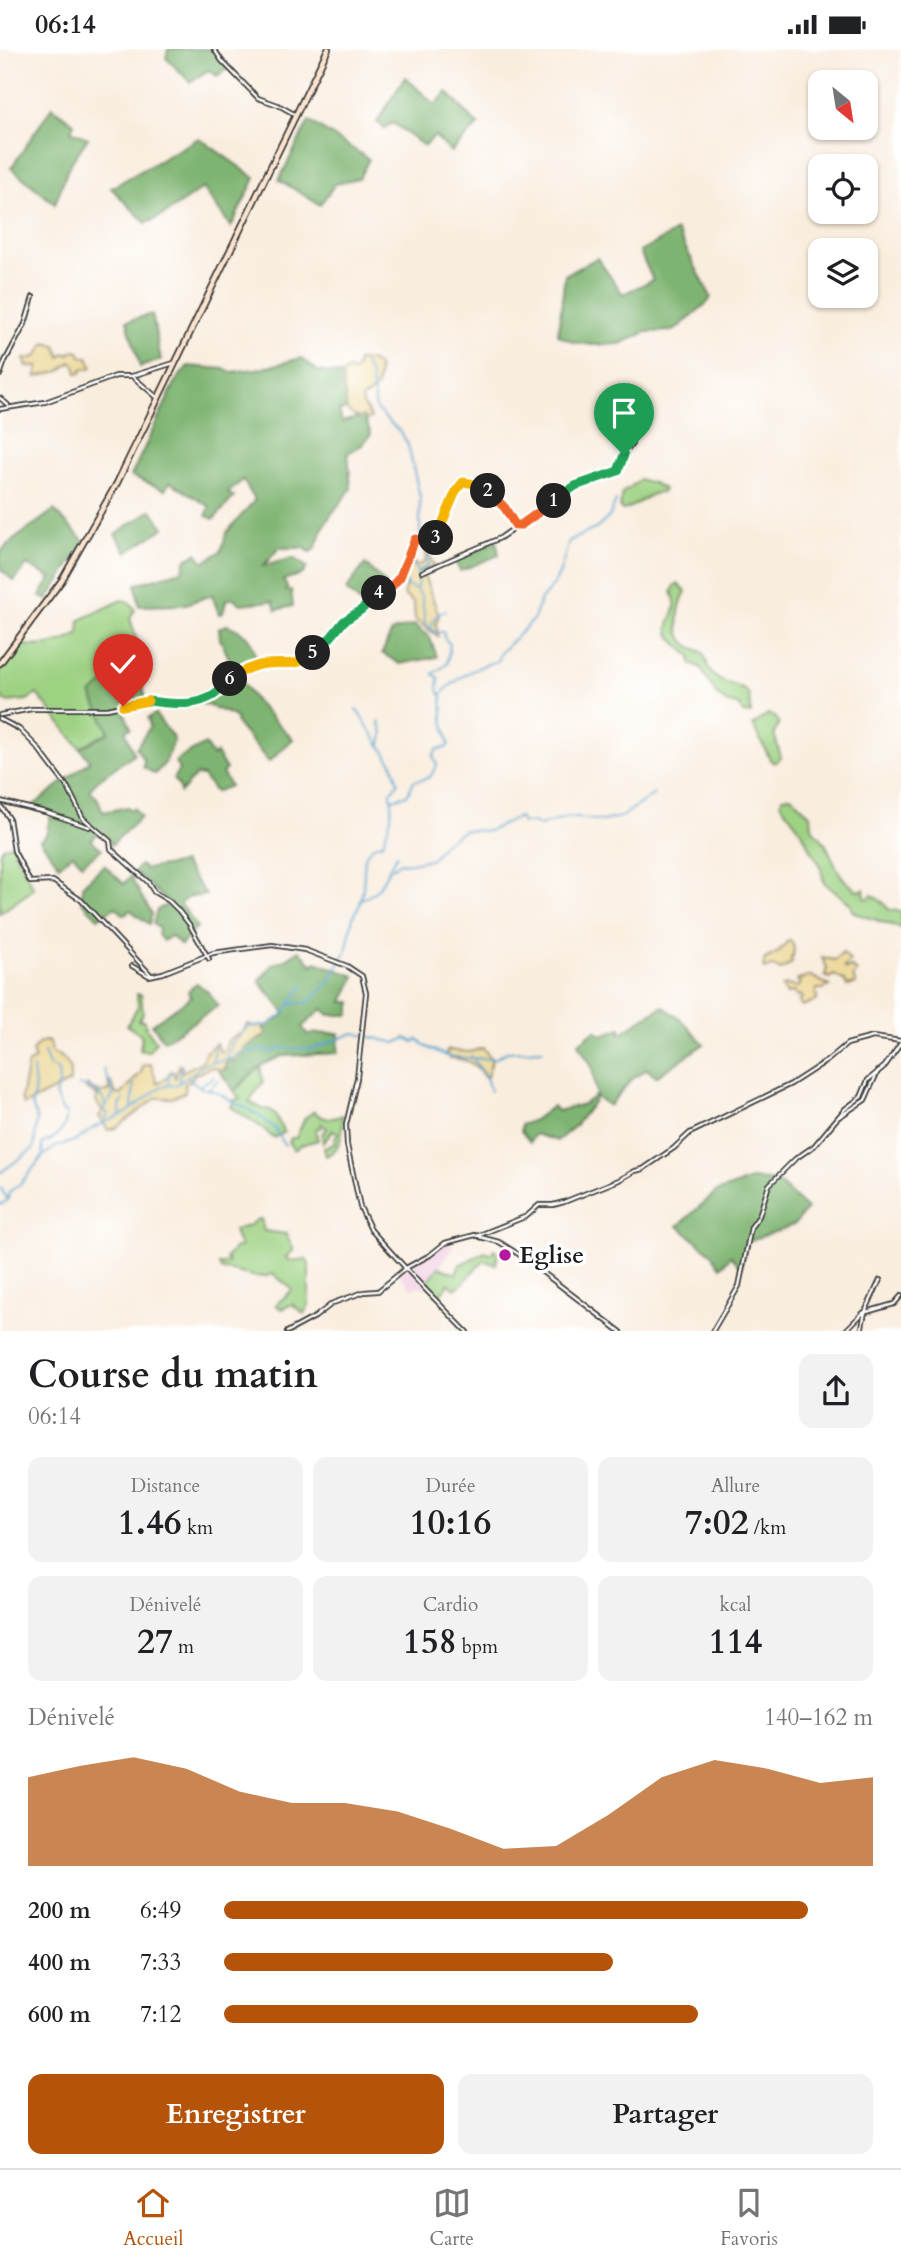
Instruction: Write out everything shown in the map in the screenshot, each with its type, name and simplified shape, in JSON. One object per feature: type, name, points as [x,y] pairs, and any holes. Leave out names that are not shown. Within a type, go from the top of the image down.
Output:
[{"type":"main road","points":[[0,663],[62,580],[122,473],[328,49]]},
{"type":"street","points":[[214,49],[258,98],[278,104],[296,115]]},
{"type":"street","points":[[0,375],[25,324],[33,297]]},
{"type":"street","points":[[0,409],[45,402],[116,376],[132,376],[176,362]]},
{"type":"street","points":[[132,376],[159,398]]},
{"type":"street","points":[[0,398],[10,406]]},
{"type":"street","points":[[422,572],[500,538],[566,491],[618,471],[632,444]]},
{"type":"street","points":[[0,717],[32,709],[107,709],[146,701],[183,704],[214,695],[237,675],[258,666],[301,663],[325,643],[344,621],[396,582],[415,539],[435,540],[456,491],[463,482],[475,484],[493,495],[505,508],[512,523],[521,525]]},
{"type":"street","points":[[0,717],[19,729],[37,747],[68,788],[83,818],[95,831]]},
{"type":"street","points":[[0,803],[46,811],[81,823],[110,841],[111,849],[148,882],[154,892],[178,910],[209,959]]},
{"type":"street","points":[[0,803],[8,815],[14,851],[30,882],[53,881],[81,900],[143,969],[150,975],[155,975]]},
{"type":"street","points":[[132,966],[143,974],[155,975],[206,955],[228,950],[286,945],[347,966],[362,976],[366,986],[362,1032],[356,1082],[347,1114],[346,1135],[366,1220],[371,1230],[466,1331]]},
{"type":"street","points":[[477,1236],[527,1216],[539,1205],[564,1202],[643,1170],[690,1133],[791,1084],[847,1044],[873,1037],[901,1042],[891,1059],[868,1080],[863,1095],[837,1119],[814,1146],[794,1159],[769,1185],[759,1216],[751,1227],[738,1286],[713,1331]]},
{"type":"street","points":[[289,1331],[315,1317],[333,1303],[364,1292],[378,1291],[406,1268],[445,1243],[475,1235],[499,1242],[520,1255],[620,1331]]},
{"type":"street","points":[[861,1331],[865,1313],[880,1279]]},
{"type":"street","points":[[845,1331],[865,1313],[894,1304],[901,1296]]},
{"type":"shaded area","points":[[450,1241],[453,1248],[424,1289],[421,1286],[412,1289],[398,1274]]},
{"type":"green space","points":[[168,49],[214,49],[229,68],[217,76],[209,70],[190,82],[166,58]]},
{"type":"green space","points":[[405,77],[435,105],[447,92],[478,125],[451,152],[435,136],[424,146],[393,123],[384,128],[377,122]]},
{"type":"green space","points":[[52,107],[74,123],[71,131],[88,138],[69,166],[55,204],[11,168]]},
{"type":"green space","points":[[309,121],[369,159],[359,178],[335,184],[320,205],[279,180]]},
{"type":"green space","points":[[199,138],[255,178],[231,227],[203,188],[168,212],[146,223],[111,188]]},
{"type":"green space","points":[[677,231],[711,297],[708,302],[674,331],[646,332],[620,344],[593,345],[573,342],[558,335],[565,275],[597,258],[623,294],[653,280],[640,252]]},
{"type":"green space","points":[[152,314],[161,360],[140,367],[127,321]]},
{"type":"green space","points":[[301,358],[318,371],[342,375],[347,409],[339,411],[342,422],[364,416],[371,434],[362,445],[348,453],[351,489],[323,528],[315,549],[310,552],[304,548],[279,548],[263,566],[293,558],[307,567],[303,574],[283,580],[286,591],[291,590],[293,606],[276,610],[273,601],[241,604],[233,598],[226,600],[223,613],[219,614],[212,595],[183,605],[139,606],[136,584],[182,571],[186,559],[197,553],[204,562],[221,551],[227,532],[255,500],[243,480],[228,493],[234,497],[214,519],[206,516],[210,507],[170,482],[165,490],[131,476],[176,381],[188,366],[232,372],[263,368]]},
{"type":"green space","points":[[640,480],[653,483],[664,489],[663,492],[652,494],[622,510],[622,493]]},
{"type":"green space","points":[[54,510],[85,542],[47,600],[40,596],[51,578],[27,565],[14,581],[0,569],[0,553]]},
{"type":"green space","points":[[152,510],[164,528],[127,552],[115,534]]},
{"type":"green space","points":[[496,540],[499,555],[460,571],[454,559]]},
{"type":"green space","points":[[365,564],[386,584],[365,607],[346,590]]},
{"type":"green space","points":[[678,584],[686,591],[678,619],[683,640],[703,653],[713,675],[749,694],[751,714],[743,713],[740,706],[726,702],[717,695],[700,667],[691,663],[691,656],[671,636],[668,629],[675,602],[672,592]]},
{"type":"green space","points":[[122,600],[130,603],[135,610],[130,618],[139,648],[123,667],[92,695],[109,732],[80,748],[37,694],[27,700],[6,702],[0,694],[0,668],[18,644],[50,645],[72,638],[79,634],[80,620]]},
{"type":"green space","points":[[227,625],[250,640],[258,666],[237,675],[220,639],[219,628]]},
{"type":"green space","points":[[415,625],[430,638],[437,657],[400,664],[382,653],[392,631]]},
{"type":"green space","points":[[136,652],[146,701],[124,711],[131,728],[125,731],[134,754],[98,780],[90,790],[98,799],[103,812],[128,807],[131,810],[134,808],[141,817],[111,845],[110,841],[98,833],[91,840],[102,849],[82,864],[73,854],[59,865],[40,840],[46,835],[51,813],[30,808],[90,761],[80,748],[109,732],[91,694],[121,669]]},
{"type":"green space","points":[[237,675],[256,702],[293,739],[269,762],[236,723],[237,719],[196,701],[214,695]]},
{"type":"green space","points":[[155,714],[174,739],[165,763],[155,774],[143,767],[144,760],[136,748],[150,727],[148,718]]},
{"type":"green space","points":[[768,714],[775,717],[779,723],[774,734],[781,757],[775,763],[771,761],[753,725]]},
{"type":"green space","points":[[205,744],[212,756],[216,753],[226,769],[222,773],[230,786],[215,792],[203,776],[196,775],[180,793],[179,786],[173,779],[179,769],[175,763]]},
{"type":"green space","points":[[791,796],[811,816],[814,831],[826,845],[841,876],[859,891],[864,889],[865,898],[868,899],[872,895],[888,909],[901,912],[901,928],[855,913],[851,904],[824,883],[821,868],[800,829],[780,803],[783,797]]},
{"type":"green space","points":[[14,844],[14,851],[34,889],[0,913],[0,852],[3,847]]},
{"type":"green space","points":[[183,863],[206,895],[189,897],[180,903],[197,927],[181,945],[171,936],[163,941],[158,935],[159,929],[153,924],[157,910],[170,903],[137,874],[132,880],[152,914],[149,924],[130,910],[124,915],[116,907],[98,918],[82,902],[82,886],[104,865],[124,884],[140,865],[145,869]]},
{"type":"green space","points":[[299,950],[312,965],[316,962],[355,976],[343,1002],[352,1002],[349,1015],[329,1015],[322,1009],[302,1027],[307,1034],[339,1033],[338,1053],[282,1056],[260,1066],[234,1091],[218,1069],[226,1069],[225,1061],[244,1054],[244,1048],[267,1034],[263,1028],[286,1014],[259,981],[273,964],[285,960]]},
{"type":"green space","points":[[197,983],[218,1006],[164,1041],[152,1024],[191,997],[188,991]]},
{"type":"green space","points":[[137,994],[141,994],[143,1014],[138,1020],[145,1021],[156,1042],[148,1052],[140,1050],[142,1036],[127,1025],[138,1006]]},
{"type":"green space","points":[[663,1006],[684,1022],[704,1044],[656,1077],[647,1069],[631,1080],[609,1106],[597,1097],[575,1126],[557,1141],[535,1134],[530,1142],[521,1131],[521,1125],[534,1120],[553,1106],[557,1111],[584,1104],[596,1095],[592,1067],[578,1044],[595,1030],[602,1035],[621,1028],[621,1033]]},
{"type":"green space","points":[[260,1066],[263,1082],[249,1102],[269,1109],[276,1116],[284,1133],[273,1138],[231,1107],[234,1100],[240,1099],[234,1091]]},
{"type":"green space","points":[[314,1111],[328,1118],[343,1115],[338,1145],[326,1156],[324,1148],[334,1144],[338,1133],[333,1130],[323,1143],[322,1134],[327,1128],[321,1124],[321,1128],[315,1129],[318,1140],[294,1150],[289,1143],[291,1138],[296,1138],[305,1118]]},
{"type":"green space","points":[[754,1179],[779,1183],[807,1209],[794,1225],[747,1242],[741,1267],[731,1256],[721,1267],[711,1253],[678,1226],[716,1192]]},
{"type":"green space","points":[[261,1219],[264,1231],[286,1234],[294,1250],[286,1257],[290,1261],[306,1259],[309,1264],[309,1305],[304,1314],[292,1304],[282,1309],[276,1305],[292,1289],[273,1274],[253,1276],[222,1270],[219,1265],[228,1263],[226,1258],[235,1248],[241,1246],[234,1230],[248,1226]]},
{"type":"green space","points":[[494,1249],[498,1253],[496,1265],[485,1261],[455,1289],[449,1283],[439,1296],[427,1282],[439,1267],[456,1274],[459,1265],[485,1252],[491,1254]]},
{"type":"sand","points":[[47,343],[56,346],[61,357],[65,353],[69,355],[78,351],[82,357],[88,358],[92,366],[77,374],[75,365],[71,362],[60,371],[36,377],[38,367],[27,366],[24,359],[36,357]]},
{"type":"sand","points":[[358,361],[370,361],[378,366],[375,389],[362,398],[371,418],[366,420],[364,416],[359,418],[347,409],[342,375],[348,370],[356,370]]},
{"type":"sand","points":[[426,552],[434,566],[420,573],[425,578],[439,616],[436,623],[438,636],[415,620],[414,603],[404,595],[405,586],[401,579],[408,566],[425,562]]},
{"type":"sand","points":[[791,941],[794,948],[792,963],[781,970],[772,966],[765,969],[765,959],[777,953]]},
{"type":"sand","points":[[843,953],[850,961],[844,967],[851,967],[857,972],[853,977],[856,984],[847,986],[845,981],[834,975],[829,978],[825,976],[827,968],[822,958],[835,960]]},
{"type":"sand","points":[[811,976],[830,986],[816,989],[817,1000],[802,1006],[799,1002],[801,995],[797,997],[793,992],[787,994],[782,987],[797,987],[800,984],[797,980]]},
{"type":"sand","points":[[248,1024],[256,1027],[261,1025],[267,1034],[244,1048],[244,1054],[237,1060],[226,1061],[224,1070],[211,1067],[196,1073],[189,1082],[185,1082],[185,1092],[172,1098],[156,1098],[116,1128],[108,1130],[99,1116],[103,1112],[96,1101],[98,1096],[86,1089],[87,1085],[101,1093],[110,1091],[110,1081],[116,1094],[121,1095],[142,1071],[142,1066],[151,1064],[157,1083],[165,1079],[171,1071],[174,1072],[175,1079],[179,1065],[182,1066],[182,1072],[202,1062],[206,1052],[216,1043],[221,1052],[225,1052],[228,1041],[242,1032]]},
{"type":"sand","points":[[46,1041],[50,1043],[52,1053],[67,1064],[70,1082],[24,1105],[21,1099],[28,1063],[35,1060],[32,1052],[35,1047]]},
{"type":"sand","points":[[483,1048],[492,1060],[487,1077],[470,1063],[450,1058],[446,1054],[448,1050],[469,1052]]},
{"type":"waterway","points":[[365,365],[371,377],[376,409],[402,434],[408,445],[420,497],[420,535],[429,550],[428,566],[417,572],[419,580],[416,589],[422,597],[425,624],[436,632],[443,632],[450,644],[447,664],[433,674],[439,678],[440,695]]},
{"type":"waterway","points":[[227,1058],[232,1044],[248,1027],[268,1025],[292,1003],[308,1003],[329,982],[346,952],[353,917],[359,907],[365,856],[373,846],[383,843],[391,817],[392,799],[407,795],[414,781],[430,777],[437,765],[433,756],[437,749],[446,748],[449,744],[443,720],[442,693],[468,673],[498,661],[499,654],[534,619],[541,599],[553,586],[560,572],[569,541],[597,528],[609,517],[616,501]]},
{"type":"waterway","points":[[413,565],[417,572]]},
{"type":"waterway","points":[[405,574],[407,586],[414,589]]},
{"type":"waterway","points":[[432,627],[436,617],[445,611]]},
{"type":"waterway","points":[[356,709],[392,763],[398,783],[391,792],[391,799]]},
{"type":"waterway","points":[[379,722],[383,733],[381,744]]},
{"type":"waterway","points":[[392,868],[400,862],[408,864],[431,860],[444,843],[464,830],[489,831],[519,817],[522,823],[539,826],[568,817],[603,821],[621,817],[654,794]]},
{"type":"waterway","points":[[360,899],[374,893],[397,855]]},
{"type":"waterway","points":[[290,1003],[304,985]]},
{"type":"waterway","points":[[0,1205],[8,1200],[9,1192],[21,1183],[43,1156],[55,1147],[77,1140],[95,1127],[128,1112],[162,1086],[176,1085],[205,1064],[233,1058],[239,1053],[260,1049],[271,1052],[279,1048],[312,1049],[354,1033],[396,1043],[406,1038],[414,1042],[418,1039],[425,1046],[447,1056],[469,1058],[494,1059],[507,1052],[543,1050]]},
{"type":"waterway","points":[[213,1060],[216,1046]]},
{"type":"waterway","points":[[43,1155],[42,1144],[60,1133],[67,1113],[63,1112],[55,1095],[59,1085],[58,1071],[49,1066],[44,1052]]},
{"type":"waterway","points":[[471,1056],[486,1077],[490,1091]]},
{"type":"waterway","points":[[179,1082],[181,1066]]},
{"type":"waterway","points":[[0,1173],[34,1148],[37,1120],[32,1105],[35,1087],[33,1068]]},
{"type":"waterway","points":[[104,1069],[114,1094],[106,1106]]},
{"type":"waterway","points":[[169,1083],[168,1076],[172,1072]]},
{"type":"waterway","points":[[187,1076],[201,1088],[214,1091],[260,1116],[275,1129],[285,1145]]},
{"type":"waterway","points":[[199,1086],[214,1077]]},
{"type":"waterway","points":[[209,1088],[219,1080]]},
{"type":"waterway","points":[[132,1109],[134,1084]]},
{"type":"waterway","points":[[79,1085],[94,1091],[104,1100],[104,1110],[108,1113],[104,1124]]},
{"type":"waterway","points":[[120,1114],[124,1099]]},
{"type":"waterway","points":[[0,1187],[8,1200]]},
{"type":"place","name":"Eglise","points":[[505,1255]]},
{"type":"route","points":[[123,706],[146,701],[183,704],[196,701],[214,695],[238,674],[256,667],[265,664],[292,665],[306,660],[344,621],[353,617],[377,594],[396,582],[415,539],[435,540],[456,491],[463,482],[475,484],[493,495],[505,508],[512,523],[521,525],[566,491],[618,471],[624,455]]}]
